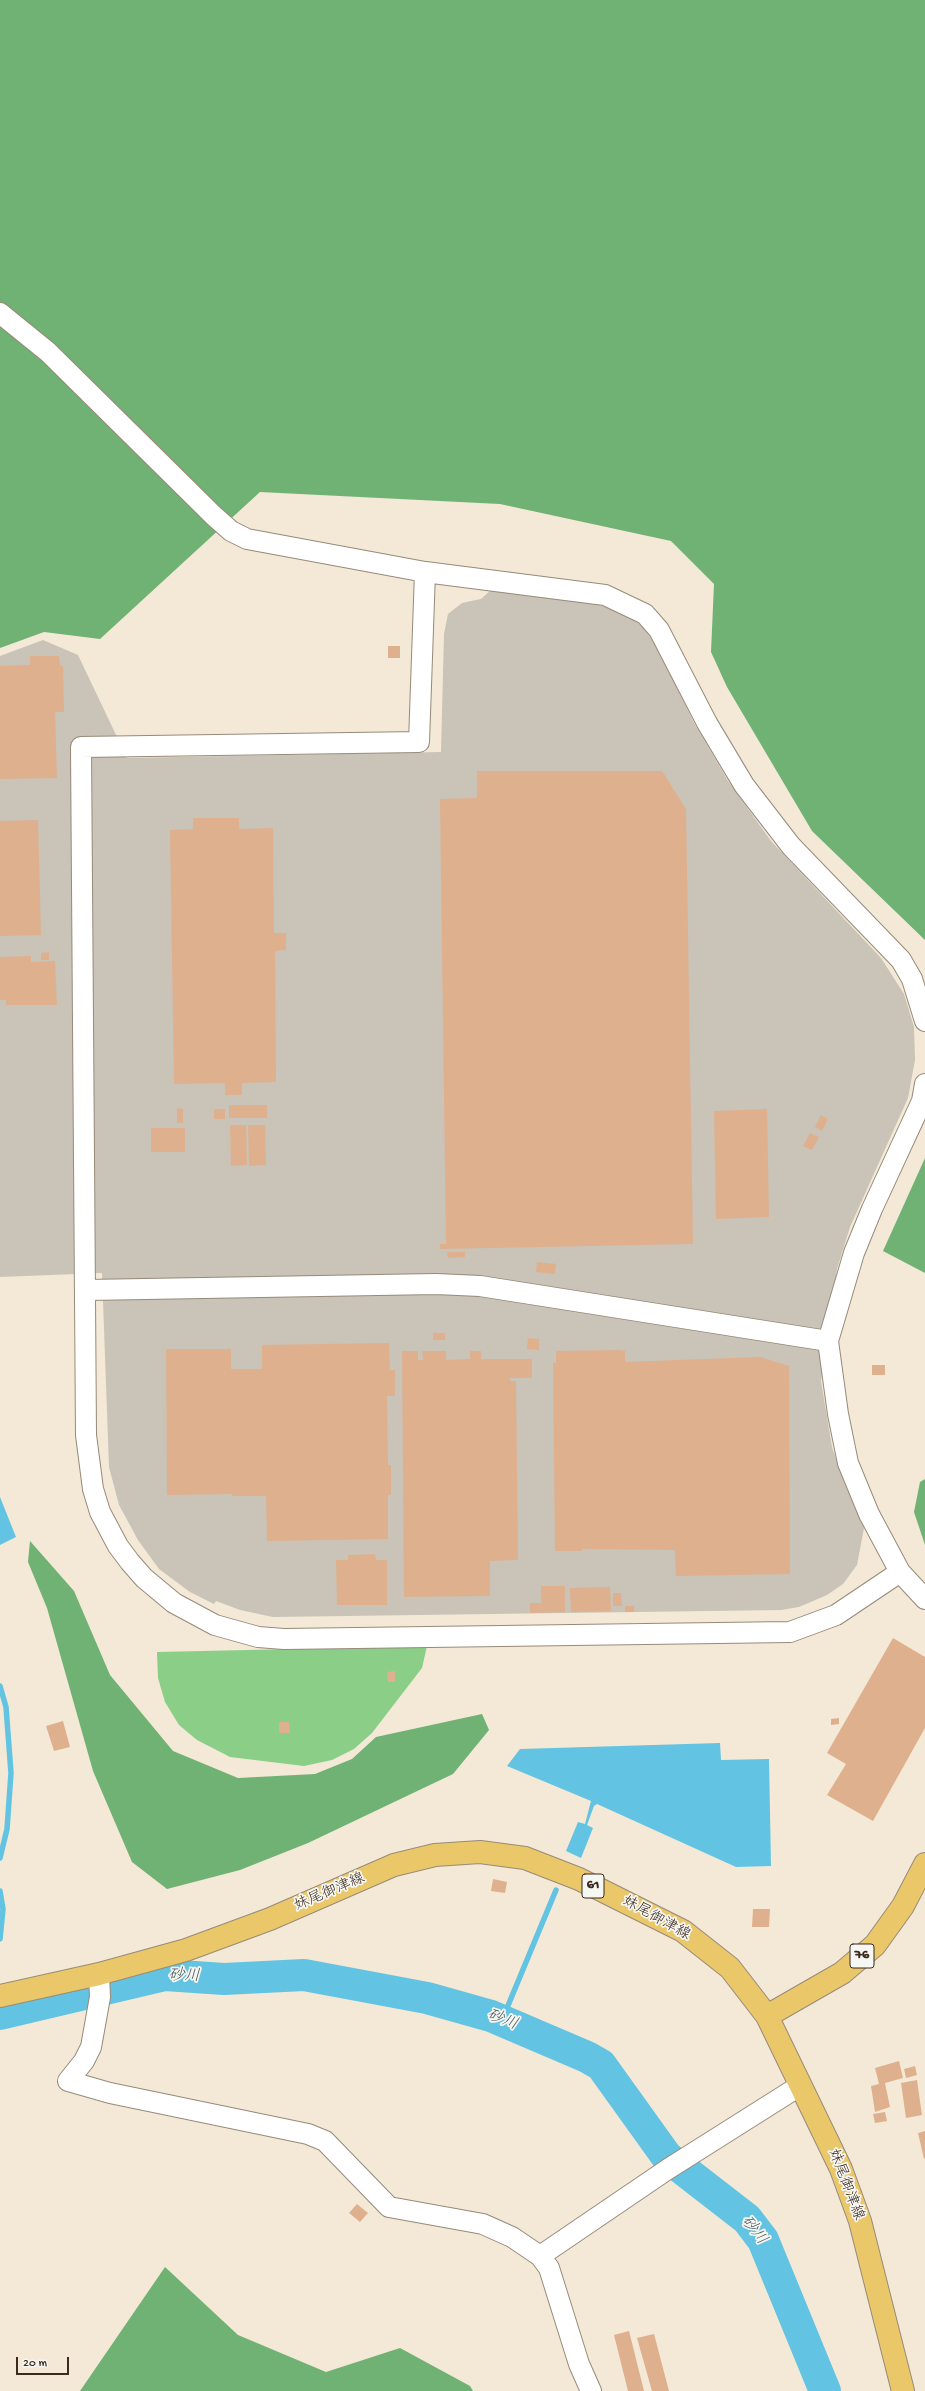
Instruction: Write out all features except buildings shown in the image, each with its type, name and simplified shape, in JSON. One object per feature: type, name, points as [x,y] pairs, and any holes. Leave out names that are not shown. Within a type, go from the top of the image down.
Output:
[{"type":"main road","name":"妹尾御津線","points":[[0,1996],[99,1986],[186,1950],[227,1935],[394,1865],[435,1855],[480,1852],[525,1858],[579,1879],[683,1931],[730,1968],[768,2016],[841,2169],[860,2221],[903,2391]]},
{"type":"main road","name":"76","points":[[768,2016],[842,1972],[875,1945],[903,1906],[925,1864]]},
{"type":"street","points":[[0,313],[48,352],[231,531],[247,539],[425,572],[605,595],[645,614],[659,630],[707,723],[744,785],[791,846],[901,960],[912,979],[925,1021]]},
{"type":"street","points":[[425,572],[419,742],[81,747],[87,1290],[86,1435],[93,1489],[100,1512],[118,1546],[144,1578],[174,1604],[215,1625],[258,1637],[284,1639],[790,1632],[836,1615],[900,1572]]},
{"type":"street","points":[[925,1084],[922,1100],[872,1209],[854,1253],[828,1341],[838,1414],[848,1463],[869,1514],[900,1572],[925,1599]]},
{"type":"street","points":[[87,1290],[436,1284],[480,1286],[828,1341]]},
{"type":"street","points":[[99,1986],[91,2048],[84,2061],[68,2081],[110,2093],[308,2134],[325,2141],[389,2207],[483,2224],[512,2237],[540,2256],[549,2268],[579,2364],[591,2391]]},
{"type":"street","points":[[540,2256],[675,2165],[801,2085]]},
{"type":"shaded area","points":[[493,588],[600,605],[622,611],[643,627],[659,649],[693,721],[728,781],[771,841],[881,958],[904,994],[914,1027],[915,1060],[908,1098],[850,1227],[837,1269],[821,1381],[832,1447],[844,1482],[864,1528],[857,1565],[843,1584],[827,1595],[799,1607],[781,1610],[273,1617],[240,1610],[216,1601],[214,1604],[190,1592],[159,1569],[138,1540],[119,1505],[109,1467],[102,1273],[0,1277],[0,656],[43,640],[78,655],[127,758],[441,752],[444,634],[448,614],[462,603],[481,599]]},
{"type":"green space","points":[[0,0],[925,0],[925,940],[812,831],[727,687],[711,652],[714,584],[671,541],[500,504],[260,492],[100,639],[44,632],[0,648]]},
{"type":"green space","points":[[925,1158],[925,1273],[883,1251]]},
{"type":"green space","points":[[925,1479],[925,1545],[914,1512],[920,1482]]},
{"type":"green space","points":[[30,1541],[74,1591],[110,1675],[173,1751],[238,1778],[315,1774],[352,1759],[376,1737],[482,1714],[489,1730],[453,1774],[308,1843],[240,1870],[167,1889],[132,1862],[93,1771],[47,1608],[28,1562]]},
{"type":"green space","points":[[427,1646],[422,1668],[372,1733],[354,1749],[332,1760],[304,1766],[230,1757],[197,1740],[179,1725],[165,1702],[158,1678],[157,1652]]},
{"type":"green space","points":[[165,2267],[238,2335],[326,2372],[400,2348],[470,2386],[473,2391],[80,2391]]},
{"type":"water","points":[[0,1497],[16,1537],[0,1545]]},
{"type":"water","points":[[720,1743],[721,1760],[769,1759],[771,1866],[736,1867],[597,1804],[594,1806],[587,1825],[593,1828],[581,1858],[566,1851],[578,1822],[585,1824],[591,1801],[507,1766],[520,1749]]},
{"type":"waterway","points":[[0,1686],[6,1707],[11,1773],[7,1829],[0,1858]]},
{"type":"waterway","points":[[502,2020],[556,1890]]},
{"type":"waterway","points":[[0,1891],[3,1909],[0,1939]]},
{"type":"waterway","name":"砂川","points":[[0,2014],[165,1975],[224,1979],[304,1975],[427,1998],[491,2016],[587,2057],[601,2065],[667,2157],[747,2219],[763,2240],[825,2391]]}]
